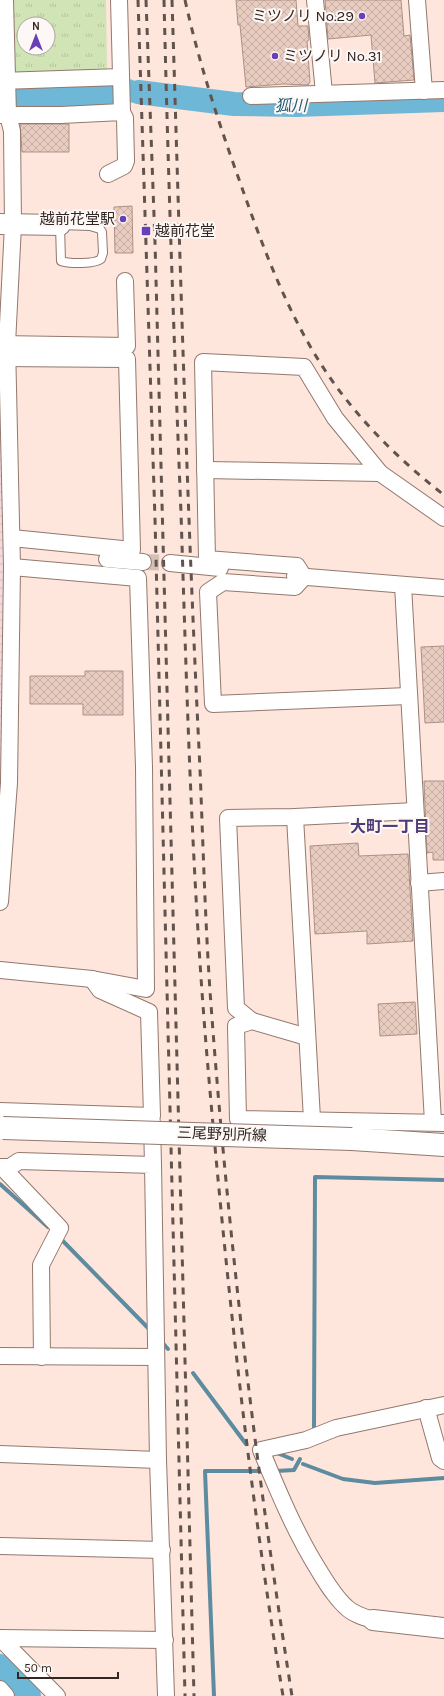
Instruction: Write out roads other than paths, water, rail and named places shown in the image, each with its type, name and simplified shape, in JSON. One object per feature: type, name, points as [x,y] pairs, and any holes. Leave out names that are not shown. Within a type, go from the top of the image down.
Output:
[{"type":"main road","name":"三尾野別所線","points":[[1,1122],[352,1139],[444,1145]]},
{"type":"street","points":[[0,902],[9,783],[12,567],[4,351],[7,225],[12,131],[6,113],[5,0]]},
{"type":"street","points":[[108,174],[124,166],[126,161],[119,0]]},
{"type":"street","points":[[315,0],[324,93]]},
{"type":"street","points":[[417,0],[424,91]]},
{"type":"street","points":[[6,83],[122,93]]},
{"type":"street","points":[[251,96],[444,90]]},
{"type":"street","points":[[6,113],[61,115],[122,93]]},
{"type":"street","points":[[7,225],[60,225]]},
{"type":"street","points":[[12,543],[132,550],[125,281]]},
{"type":"street","points":[[4,351],[127,353]]},
{"type":"street","points":[[304,577],[297,566],[207,559],[203,362],[304,367],[335,418],[380,473],[444,518]]},
{"type":"street","points":[[205,470],[380,473]]},
{"type":"street","points":[[12,543],[143,562]]},
{"type":"street","points":[[170,563],[304,577],[444,588]]},
{"type":"street","points":[[0,970],[92,979],[146,989],[144,767],[138,578],[12,567]]},
{"type":"street","points":[[304,577],[295,587],[223,582],[208,592],[213,704],[408,696]]},
{"type":"street","points":[[252,1021],[236,1026],[238,1119],[438,1122],[419,883],[403,585]]},
{"type":"street","points":[[307,1037],[252,1021],[236,1008],[228,818],[295,817],[415,811]]},
{"type":"street","points":[[295,817],[312,1119]]},
{"type":"street","points":[[419,883],[444,881]]},
{"type":"street","points":[[92,979],[100,990],[149,1012],[158,1460],[166,1696]]},
{"type":"street","points":[[1,1122],[152,1116]]},
{"type":"street","points":[[1,1167],[10,1167],[19,1161],[153,1165]]},
{"type":"street","points":[[1,1167],[60,1228],[41,1265],[42,1357]]},
{"type":"street","points":[[0,1356],[156,1357]]},
{"type":"street","points":[[444,1405],[336,1428],[306,1440],[261,1450],[282,1500],[308,1553],[329,1587],[346,1607],[360,1616],[373,1620],[444,1628]]},
{"type":"street","points":[[426,1408],[440,1458],[444,1461]]},
{"type":"street","points":[[0,1454],[158,1460]]},
{"type":"street","points":[[0,1546],[162,1550]]},
{"type":"street","points":[[0,1638],[165,1640]]},
{"type":"street","points":[[0,1638],[57,1696]]},
{"type":"street","points":[[0,1689],[6,1696]]},
{"type":"lane","points":[[60,225],[90,226],[100,229],[102,232],[103,253],[101,259],[93,262],[61,261],[60,225]]},
{"type":"waterway","name":"狐川","points":[[0,99],[68,96],[128,91]]},
{"type":"waterway","name":"狐川","points":[[138,92],[234,104],[296,105],[444,100]]},
{"type":"waterway","points":[[314,1427],[315,1177],[444,1180]]},
{"type":"waterway","points":[[0,1184],[48,1227]]},
{"type":"waterway","points":[[60,1238],[149,1329]]},
{"type":"waterway","points":[[160,1340],[168,1349]]},
{"type":"waterway","points":[[193,1373],[246,1444]]},
{"type":"waterway","points":[[277,1453],[292,1459]]},
{"type":"waterway","points":[[276,1471],[294,1470],[300,1459]]},
{"type":"waterway","points":[[303,1464],[343,1479],[375,1483],[444,1478]]},
{"type":"waterway","points":[[214,1696],[205,1471],[261,1471]]},
{"type":"waterway","points":[[0,1666],[29,1696]]},
{"type":"tunnel","points":[[143,562],[170,563]]},
{"type":"railway","points":[[138,0],[155,519],[185,1696]]},
{"type":"railway","points":[[146,0],[155,242],[194,1696]]},
{"type":"railway","points":[[164,0],[171,256],[188,721],[202,999],[231,1304],[249,1461],[259,1540],[283,1696]]},
{"type":"railway","points":[[172,0],[195,673],[210,991],[225,1168],[254,1433],[292,1696]]},
{"type":"railway","points":[[185,0],[203,70],[217,116],[261,241],[297,323],[328,374],[356,412],[392,450],[444,495]]},
{"type":"place","name":"ミツノリ No.29","points":[[362,16]]},
{"type":"place","name":"ミツノリ No.31","points":[[275,56]]},
{"type":"place","name":"越前花堂駅","points":[[123,219]]},
{"type":"place","name":"越前花堂","points":[[146,231]]},
{"type":"district","name":"大町一丁目","points":[[390,826]]}]
